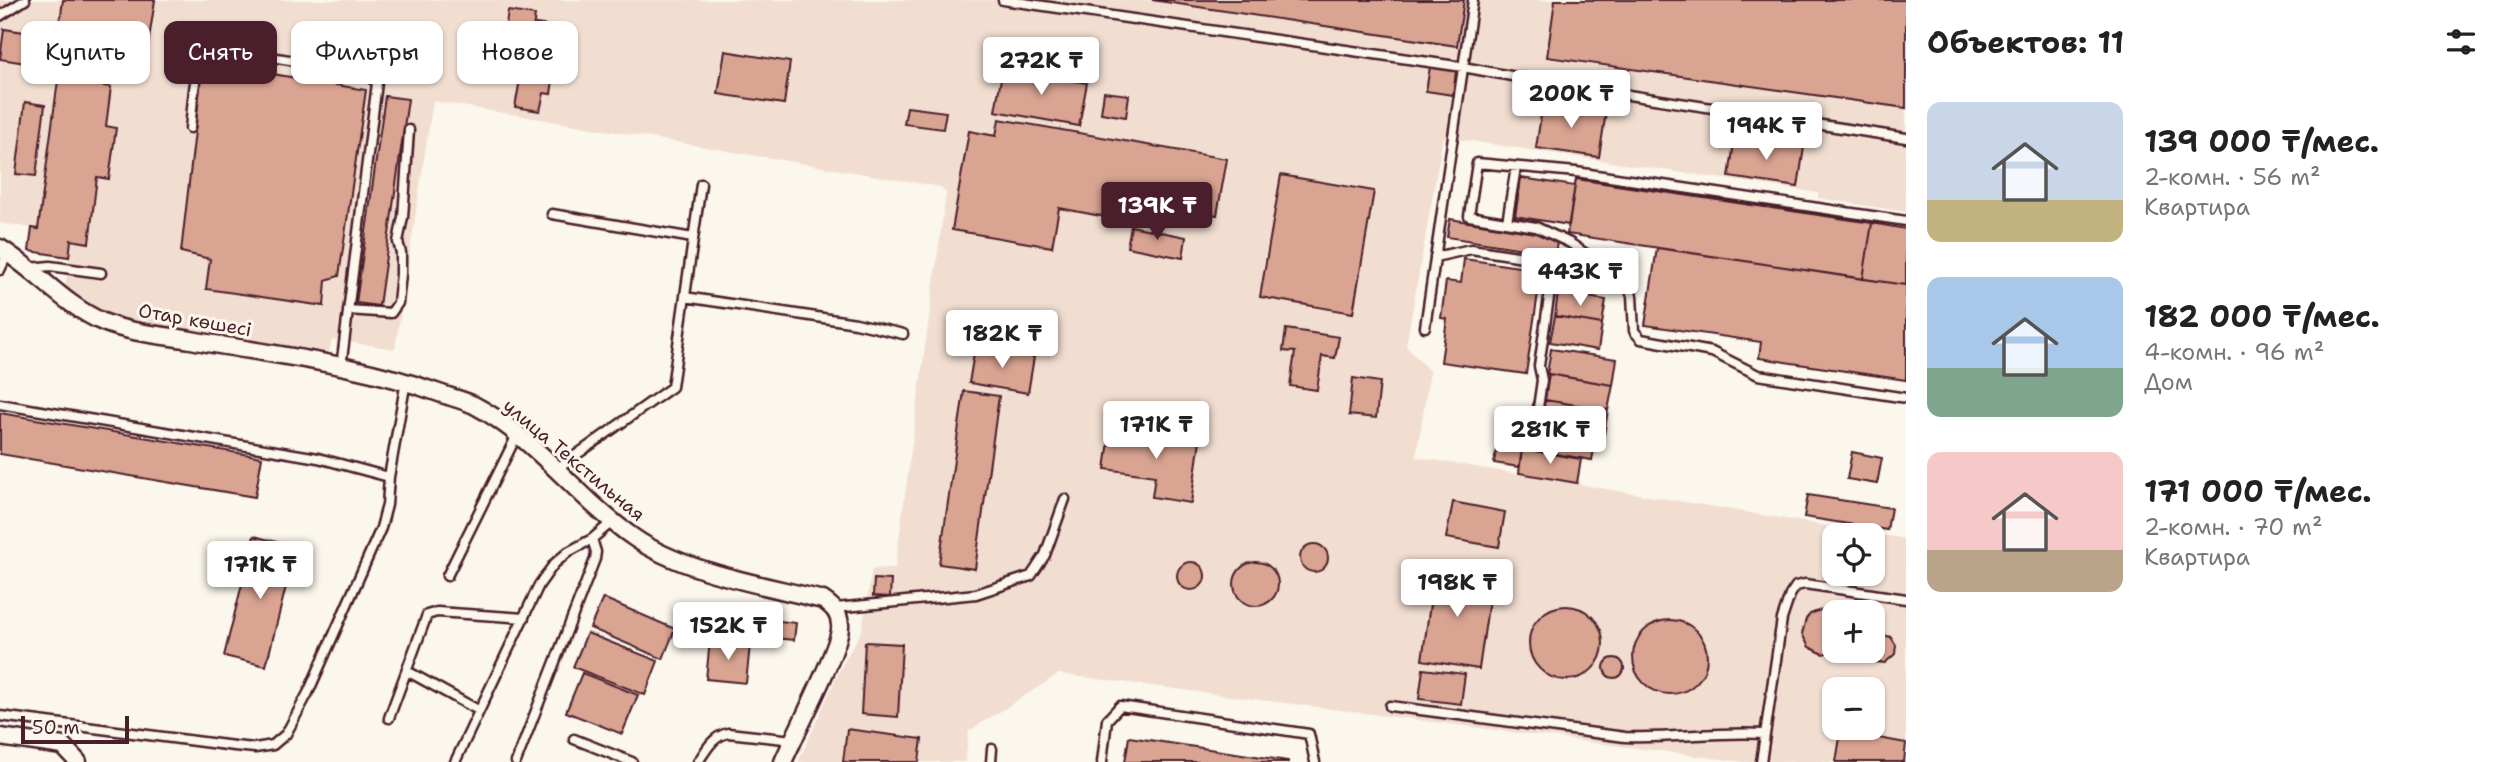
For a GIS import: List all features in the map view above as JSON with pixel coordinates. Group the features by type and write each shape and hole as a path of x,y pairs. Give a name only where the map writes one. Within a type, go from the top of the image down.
{"street":[{"name":"Отар көшесі","path":"4,251 30,268 83,313 121,328 406,380"},
{"name":"улица Текстильная","path":"406,380 474,405 517,435 612,522 635,539 688,563 823,600 836,608"},
{"path":"783,762 835,650 841,628 836,608"},
{"path":"0,737 63,746 78,762"}],"lane":[{"path":"0,16 25,0"},
{"path":"1003,0 1464,66 1538,81 1906,138"},
{"path":"1425,327 1474,0"},
{"path":"190,128 199,63 209,47 364,72 372,76 377,83 341,367"},
{"path":"348,310 391,313 398,303 401,253 398,242 403,217 409,130"},
{"path":"1906,221 1576,172 1477,163 1469,215 1536,227 1570,243 1627,282 1632,296 1633,331 1641,339 1712,352 1758,375 1906,398"},
{"path":"1507,222 1516,167"},
{"path":"555,470 671,387 701,184"},
{"path":"552,214 693,238"},
{"path":"1435,257 1471,249 1530,258 1547,269 1550,284 1539,366 1542,380 1533,443"},
{"path":"0,270 4,251"},
{"path":"30,268 50,266 101,273"},
{"path":"685,297 856,323 903,334"},
{"path":"0,716 234,746 254,748 273,745 286,734 295,718 381,528 406,380"},
{"path":"0,404 318,458 388,477"},
{"path":"447,576 517,435"},
{"path":"836,608 976,594 1031,576 1045,555 1065,499"},
{"path":"455,762 539,585 554,564 612,522"},
{"path":"516,762 595,559 592,539"},
{"path":"1761,762 1782,619 1790,595 1797,586 1805,584 1906,598"},
{"path":"389,718 427,615 437,612 524,618"},
{"path":"407,671 478,710"},
{"path":"1101,762 1107,720 1120,706 1309,734 1315,762"},
{"path":"1390,706 1625,737 1730,732 1765,734"},
{"path":"698,762 715,738 728,733 793,740"},
{"path":"574,739 632,762"},
{"path":"991,762 992,750"}],"shaded area":[{"path":"0,0 1906,0 1906,212 1818,198 1818,193 1443,137 1406,346 1430,372 1416,457 1822,525 1822,586 1885,586 1885,535 1906,539 1906,762 1744,762 1059,674 969,731 965,762 798,762 841,667 862,630 872,569 895,568 946,193 941,187 433,101 395,349 332,340 328,357 125,320 103,313 65,287 69,257 29,251 32,228 0,223"}],"building":[{"path":"63,0 155,0 150,33 150,21 60,21"},
{"path":"1152,0 1464,0 1457,46"},
{"path":"1555,0 1906,0 1906,108 1547,57"},
{"path":"508,11 535,15 534,21 507,21"},
{"path":"4,29 21,32 21,62 0,59"},
{"path":"725,51 790,62 784,104 718,94"},
{"path":"1430,67 1456,71 1453,95 1426,91"},
{"path":"1003,68 1087,83 1079,126 995,111"},
{"path":"277,75 291,77 291,84 331,84 366,90 339,276 326,280 324,306 206,289 210,259 181,252 200,84 277,84"},
{"path":"57,84 111,87 106,126 116,128 109,179 97,177 89,243 71,240 69,257 29,251 32,228 38,229"},
{"path":"519,84 552,84 551,94 544,93 540,111 515,107"},
{"path":"1104,92 1129,95 1126,117 1101,113"},
{"path":"385,96 408,99 379,306 356,303"},
{"path":"25,102 45,105 36,176 16,174"},
{"path":"1543,102 1606,112 1599,157 1536,148"},
{"path":"907,107 946,112 943,129 904,124"},
{"path":"999,119 1227,159 1217,215 1110,196 1106,217 1059,208 1052,247 952,230 969,131 996,136"},
{"path":"1735,136 1804,147 1798,187 1729,177"},
{"path":"1281,175 1374,191 1353,313 1260,297"},
{"path":"1521,178 1575,186 1569,225 1515,216"},
{"path":"1576,179 1872,223 1863,279 1567,234"},
{"path":"1450,219 1541,234 1557,242 1555,254 1447,237"},
{"path":"1872,223 1906,229 1906,285 1863,279"},
{"path":"1131,226 1186,237 1183,258 1127,247"},
{"path":"1657,248 1906,285 1906,380 1759,358 1761,342 1645,325"},
{"path":"1464,259 1533,269 1530,292 1538,293 1526,374 1441,362 1447,319 1441,318 1446,281 1461,283"},
{"path":"1558,292 1606,300 1602,324 1555,316"},
{"path":"1555,316 1602,324 1598,350 1550,342"},
{"path":"1286,329 1339,337 1335,358 1322,356 1317,390 1290,386 1295,352 1283,351"},
{"path":"975,347 1034,357 1028,393 969,383"},
{"path":"1551,349 1617,359 1613,385 1547,374"},
{"path":"1549,374 1613,385 1608,410 1545,400"},
{"path":"1353,378 1380,382 1376,418 1349,415"},
{"path":"964,391 999,396 975,569 939,564"},
{"path":"1545,400 1608,410 1604,435 1541,425"},
{"path":"1503,407 1529,411 1519,467 1494,463"},
{"path":"0,413 262,457 255,497 0,454"},
{"path":"1541,425 1597,434 1592,460 1537,451"},
{"path":"1111,427 1200,440 1191,503 1152,497 1155,476 1105,469"},
{"path":"1522,449 1581,459 1577,483 1519,473"},
{"path":"1852,452 1882,458 1877,484 1847,479"},
{"path":"1808,495 1891,508 1887,530 1885,523 1842,523 1804,517"},
{"path":"1453,502 1505,512 1499,547 1446,538"},
{"path":"254,536 296,547 266,666 224,656"},
{"path":"1314,544 1324,548 1328,558 1324,568 1314,572 1304,568 1300,558 1304,548"},
{"path":"1191,562 1201,566 1205,576 1201,586 1191,590 1181,586 1177,576 1181,566"},
{"path":"1256,562 1272,568 1278,584 1272,600 1256,606 1240,600 1234,584 1240,568"},
{"path":"1435,570 1492,579 1479,669 1422,660"},
{"path":"874,579 891,580 890,597 873,596"},
{"path":"603,598 675,629 663,659 590,628"},
{"path":"1566,606 1587,612 1597,622 1603,643 1597,664 1587,674 1566,680 1545,674 1535,664 1529,643 1535,622 1545,612"},
{"path":"1822,609 1822,654 1809,647 1802,634 1810,614"},
{"path":"713,616 748,621 746,634 711,630"},
{"path":"756,618 796,623 794,640 754,636"},
{"path":"1670,620 1691,626 1701,636 1707,657 1701,678 1691,688 1670,694 1649,688 1639,678 1633,657 1639,636 1649,626"},
{"path":"587,633 658,661 645,695 573,667"},
{"path":"1885,636 1891,637 1896,645 1895,654 1885,663"},
{"path":"710,640 750,645 746,683 706,679"},
{"path":"865,642 902,644 898,717 861,714"},
{"path":"1614,658 1621,661 1624,668 1621,675 1614,678 1607,675 1604,668 1607,661"},
{"path":"1423,669 1465,674 1461,704 1419,699"},
{"path":"582,673 638,695 622,734 566,712"},
{"path":"847,729 922,739 919,762 843,762"},
{"path":"1129,737 1288,761 1288,762 1125,762"},
{"path":"1885,739 1906,743 1904,762 1836,762 1840,740"}]}
